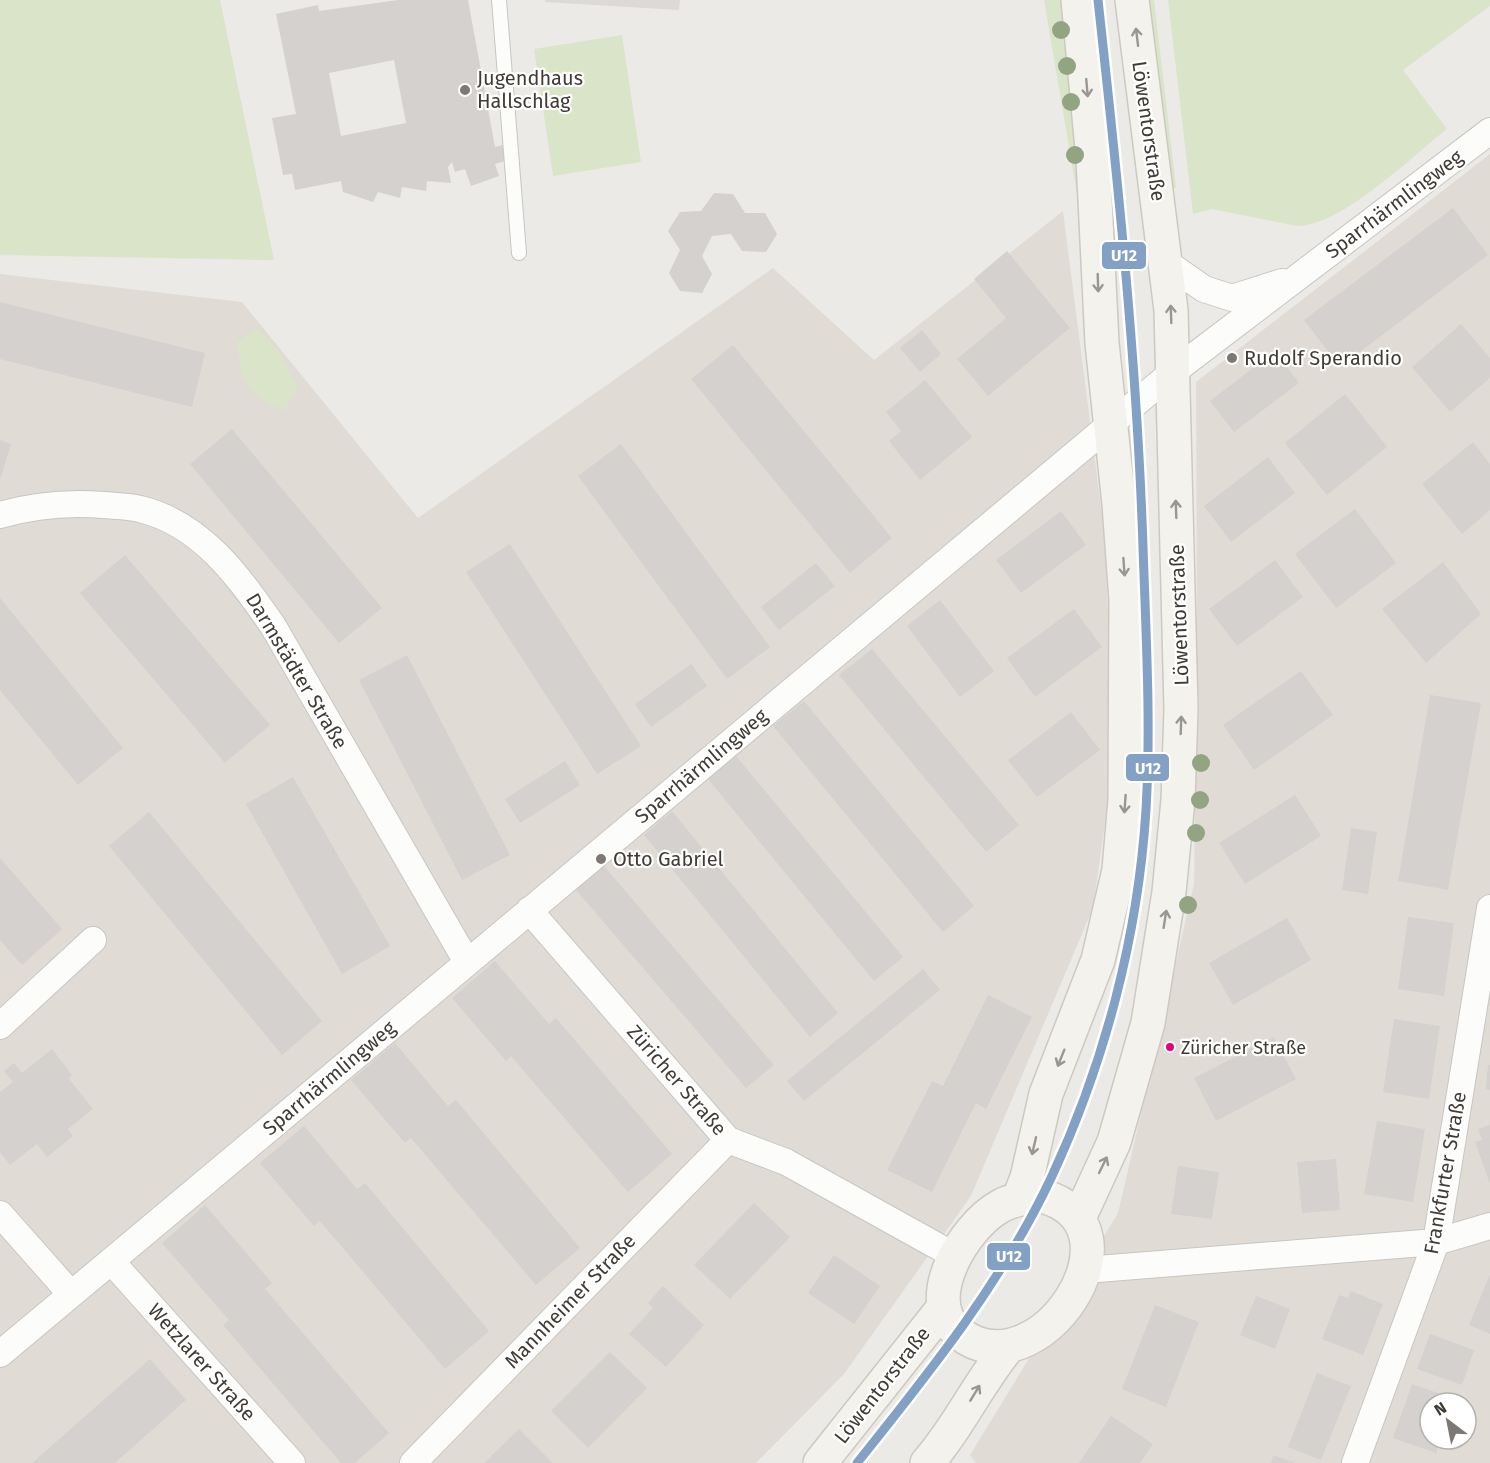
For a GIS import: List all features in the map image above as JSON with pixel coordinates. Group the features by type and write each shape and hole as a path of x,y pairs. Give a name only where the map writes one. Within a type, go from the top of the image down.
{"main road":[{"path":"1019,1198 1027,1178 1047,1094 1098,960 1119,870 1126,789 1126,600 1102,343 1093,159 1078,0"},
{"name":"Löwentorstraße","path":"1079,1218 1114,1142 1132,1088 1148,1023 1169,892 1178,800 1181,709 1173,372 1167,263 1132,0"},
{"name":"Löwentorstraße","path":"1042,1196 1060,1201 1079,1218 1088,1246 1085,1270 1078,1289 1052,1323 1031,1337 1008,1346 990,1348 973,1343 948,1321 944,1307 947,1274 955,1256 976,1226 998,1208 1019,1198 1042,1196"},
{"name":"Löwentorstraße","path":"820,1463 944,1307"},
{"name":"Löwentorstraße","path":"927,1463 945,1442 985,1376 1008,1346"}],"street":[{"name":"Sparrhärmlingweg","path":"0,1354 1173,372 1490,131"},
{"name":"Sparrhärmlingweg","path":"1167,263 1204,289 1232,298 1297,278"},
{"name":"Darmstädter Straße","path":"0,515 70,502 139,508 172,519 207,544 241,580 273,626 467,962"},
{"name":"Frankfurter Straße","path":"1355,1463 1436,1242 1490,908"},
{"name":"Züricher Straße","path":"529,910 728,1140 786,1162 955,1256"},
{"path":"0,1026 93,940"},
{"name":"Mannheimer Straße","path":"413,1463 728,1140"},
{"path":"0,1214 71,1294"},
{"path":"1085,1270 1436,1242 1490,1226"},
{"name":"Wetzlarer Straße","path":"111,1261 292,1463"}],"lane":[{"path":"499,0 519,253"}],"shaded area":[{"path":"545,0 680,0 679,10 545,2"},
{"path":"1490,154 1490,1463 976,1463 970,1455 1118,1213 1194,884 1197,630 1196,382"},
{"path":"1063,211 1105,538 1114,759 1093,908 971,1196 844,1374 756,1463 0,1463 0,274 242,302 418,518 773,268 874,360"}],"green space":[{"path":"0,0 220,0 274,260 0,255"},
{"path":"1044,0 1066,0 1081,195 1077,194"},
{"path":"1147,0 1154,0 1176,187 1171,190"},
{"path":"1168,0 1490,0 1490,6 1403,70 1447,129 1355,203 1315,223 1297,226 1212,209 1193,214"},
{"path":"622,35 641,162 553,176 534,49"},
{"path":"258,329 278,351 298,388 283,411 260,398 242,379 237,342"}],"building":[{"path":"398,0 468,0 495,147 503,145 508,160 495,164 499,176 471,186 465,169 455,172 452,162 448,167 451,183 427,181 426,191 402,187 400,198 378,192 373,202 343,192 341,181 295,190 292,174 283,175 272,118 296,114 276,14 318,5 319,11","holes":["394,60 406,123 341,136 329,73"]},
{"path":"714,193 733,194 745,213 765,213 777,234 766,252 742,251 731,234 712,236 702,256 712,274 702,293 680,291 669,273 680,250 668,231 680,212 701,211"},
{"path":"1453,208 1488,255 1340,367 1304,320"},
{"path":"1007,251 1070,328 988,396 957,359 1006,318 974,279"},
{"path":"0,302 205,353 192,407 0,359"},
{"path":"1461,324 1490,358 1490,378 1450,412 1412,367"},
{"path":"922,330 941,354 920,372 900,348"},
{"path":"733,345 892,538 850,573 691,379"},
{"path":"1275,351 1299,383 1234,432 1210,401"},
{"path":"925,380 972,437 920,480 889,441 901,431 886,412"},
{"path":"1345,394 1387,447 1327,495 1285,443"},
{"path":"232,429 382,608 339,643 190,464"},
{"path":"0,440 11,444 1,477 0,477"},
{"path":"1473,442 1490,464 1490,510 1462,534 1422,484"},
{"path":"621,444 770,647 727,679 578,476"},
{"path":"1268,457 1295,493 1231,542 1204,506"},
{"path":"1355,509 1396,563 1336,608 1295,554"},
{"path":"1061,511 1086,545 1021,593 996,560"},
{"path":"510,544 641,746 597,774 466,572"},
{"path":"125,555 270,725 225,763 80,593"},
{"path":"1275,560 1303,597 1237,646 1209,609"},
{"path":"1443,562 1481,614 1426,663 1382,609"},
{"path":"816,563 835,586 779,630 761,607"},
{"path":"0,598 123,748 78,785 0,690"},
{"path":"940,600 994,671 960,697 907,626"},
{"path":"1074,609 1102,647 1035,697 1007,658"},
{"path":"872,649 1019,825 986,852 839,675"},
{"path":"407,655 510,855 462,880 359,680"},
{"path":"691,664 707,686 651,727 635,704"},
{"path":"1301,671 1333,715 1254,770 1223,725"},
{"path":"1430,695 1481,703 1448,890 1398,881"},
{"path":"804,701 974,906 943,932 773,726"},
{"path":"1071,712 1100,750 1037,797 1008,760"},
{"path":"736,756 903,957 874,981 708,779"},
{"path":"565,761 580,785 520,823 505,799"},
{"path":"293,777 390,946 342,974 246,804"},
{"path":"1295,795 1321,836 1245,884 1219,843"},
{"path":"672,811 838,1013 810,1037 644,835"},
{"path":"149,812 322,1021 282,1055 109,846"},
{"path":"1351,828 1377,832 1368,894 1342,890"},
{"path":"0,858 62,929 22,965 0,940"},
{"path":"604,866 774,1065 746,1088 576,890"},
{"path":"1408,917 1454,923 1444,996 1398,989"},
{"path":"1287,918 1311,960 1233,1005 1209,963"},
{"path":"495,961 549,1024 556,1018 672,1154 628,1192 511,1056 506,1061 452,998"},
{"path":"923,969 940,990 804,1101 787,1081"},
{"path":"988,995 1032,1017 986,1109 976,1103 932,1192 887,1170 932,1081 943,1086"},
{"path":"1394,1019 1440,1026 1429,1099 1383,1092"},
{"path":"1274,1037 1296,1079 1216,1121 1194,1078"},
{"path":"395,1043 448,1106 456,1100 580,1248 536,1285 411,1138 405,1143 351,1080"},
{"path":"52,1049 72,1075 69,1079 93,1109 68,1129 73,1136 47,1157 37,1144 10,1165 0,1152 0,1092 13,1082 4,1071 14,1063 22,1073"},
{"path":"1488,1065 1490,1065 1490,1090 1486,1089"},
{"path":"1377,1121 1425,1129 1413,1202 1364,1194"},
{"path":"1490,1125 1490,1184 1475,1142 1482,1140 1478,1129"},
{"path":"304,1126 357,1189 365,1183 489,1331 445,1369 320,1221 314,1226 260,1163"},
{"path":"1336,1159 1340,1210 1302,1213 1297,1162"},
{"path":"1178,1166 1219,1172 1212,1219 1171,1214"},
{"path":"754,1203 790,1237 730,1299 694,1265"},
{"path":"205,1205 272,1283 265,1289 389,1433 355,1463 341,1463 223,1325 229,1320 162,1243"},
{"path":"834,1255 880,1286 854,1324 808,1293"},
{"path":"1490,1274 1490,1334 1469,1325"},
{"path":"663,1286 704,1325 666,1367 629,1334 653,1308 648,1303"},
{"path":"1351,1291 1383,1304 1363,1355 1322,1339 1339,1295 1348,1298"},
{"path":"1256,1296 1290,1309 1275,1349 1240,1335"},
{"path":"1155,1305 1199,1322 1166,1407 1122,1389"},
{"path":"1430,1334 1474,1350 1462,1385 1417,1369"},
{"path":"610,1352 647,1388 588,1448 551,1411"},
{"path":"150,1359 186,1400 115,1463 32,1463"},
{"path":"1317,1373 1351,1386 1321,1460 1288,1447"},
{"path":"1412,1384 1432,1391 1418,1391 1418,1447 1393,1438"},
{"path":"1111,1416 1153,1444 1140,1463 1079,1463"},
{"path":"519,1429 553,1463 484,1463"},
{"path":"1274,1455 1295,1463 1271,1463"}],"transit line":[{"name":"U12","path":"857,1463 963,1325 1033,1215 1071,1133 1103,1043 1127,951 1135,904 1146,810 1148,745 1143,547 1131,341 1098,0"}],"place":[{"name":"Jugendhaus Hallschlag","path":"465,90"},
{"name":"Rudolf Sperandio","path":"1232,358"},
{"name":"Otto Gabriel","path":"601,859"},
{"name":"Züricher Straße","path":"1170,1047"}]}
